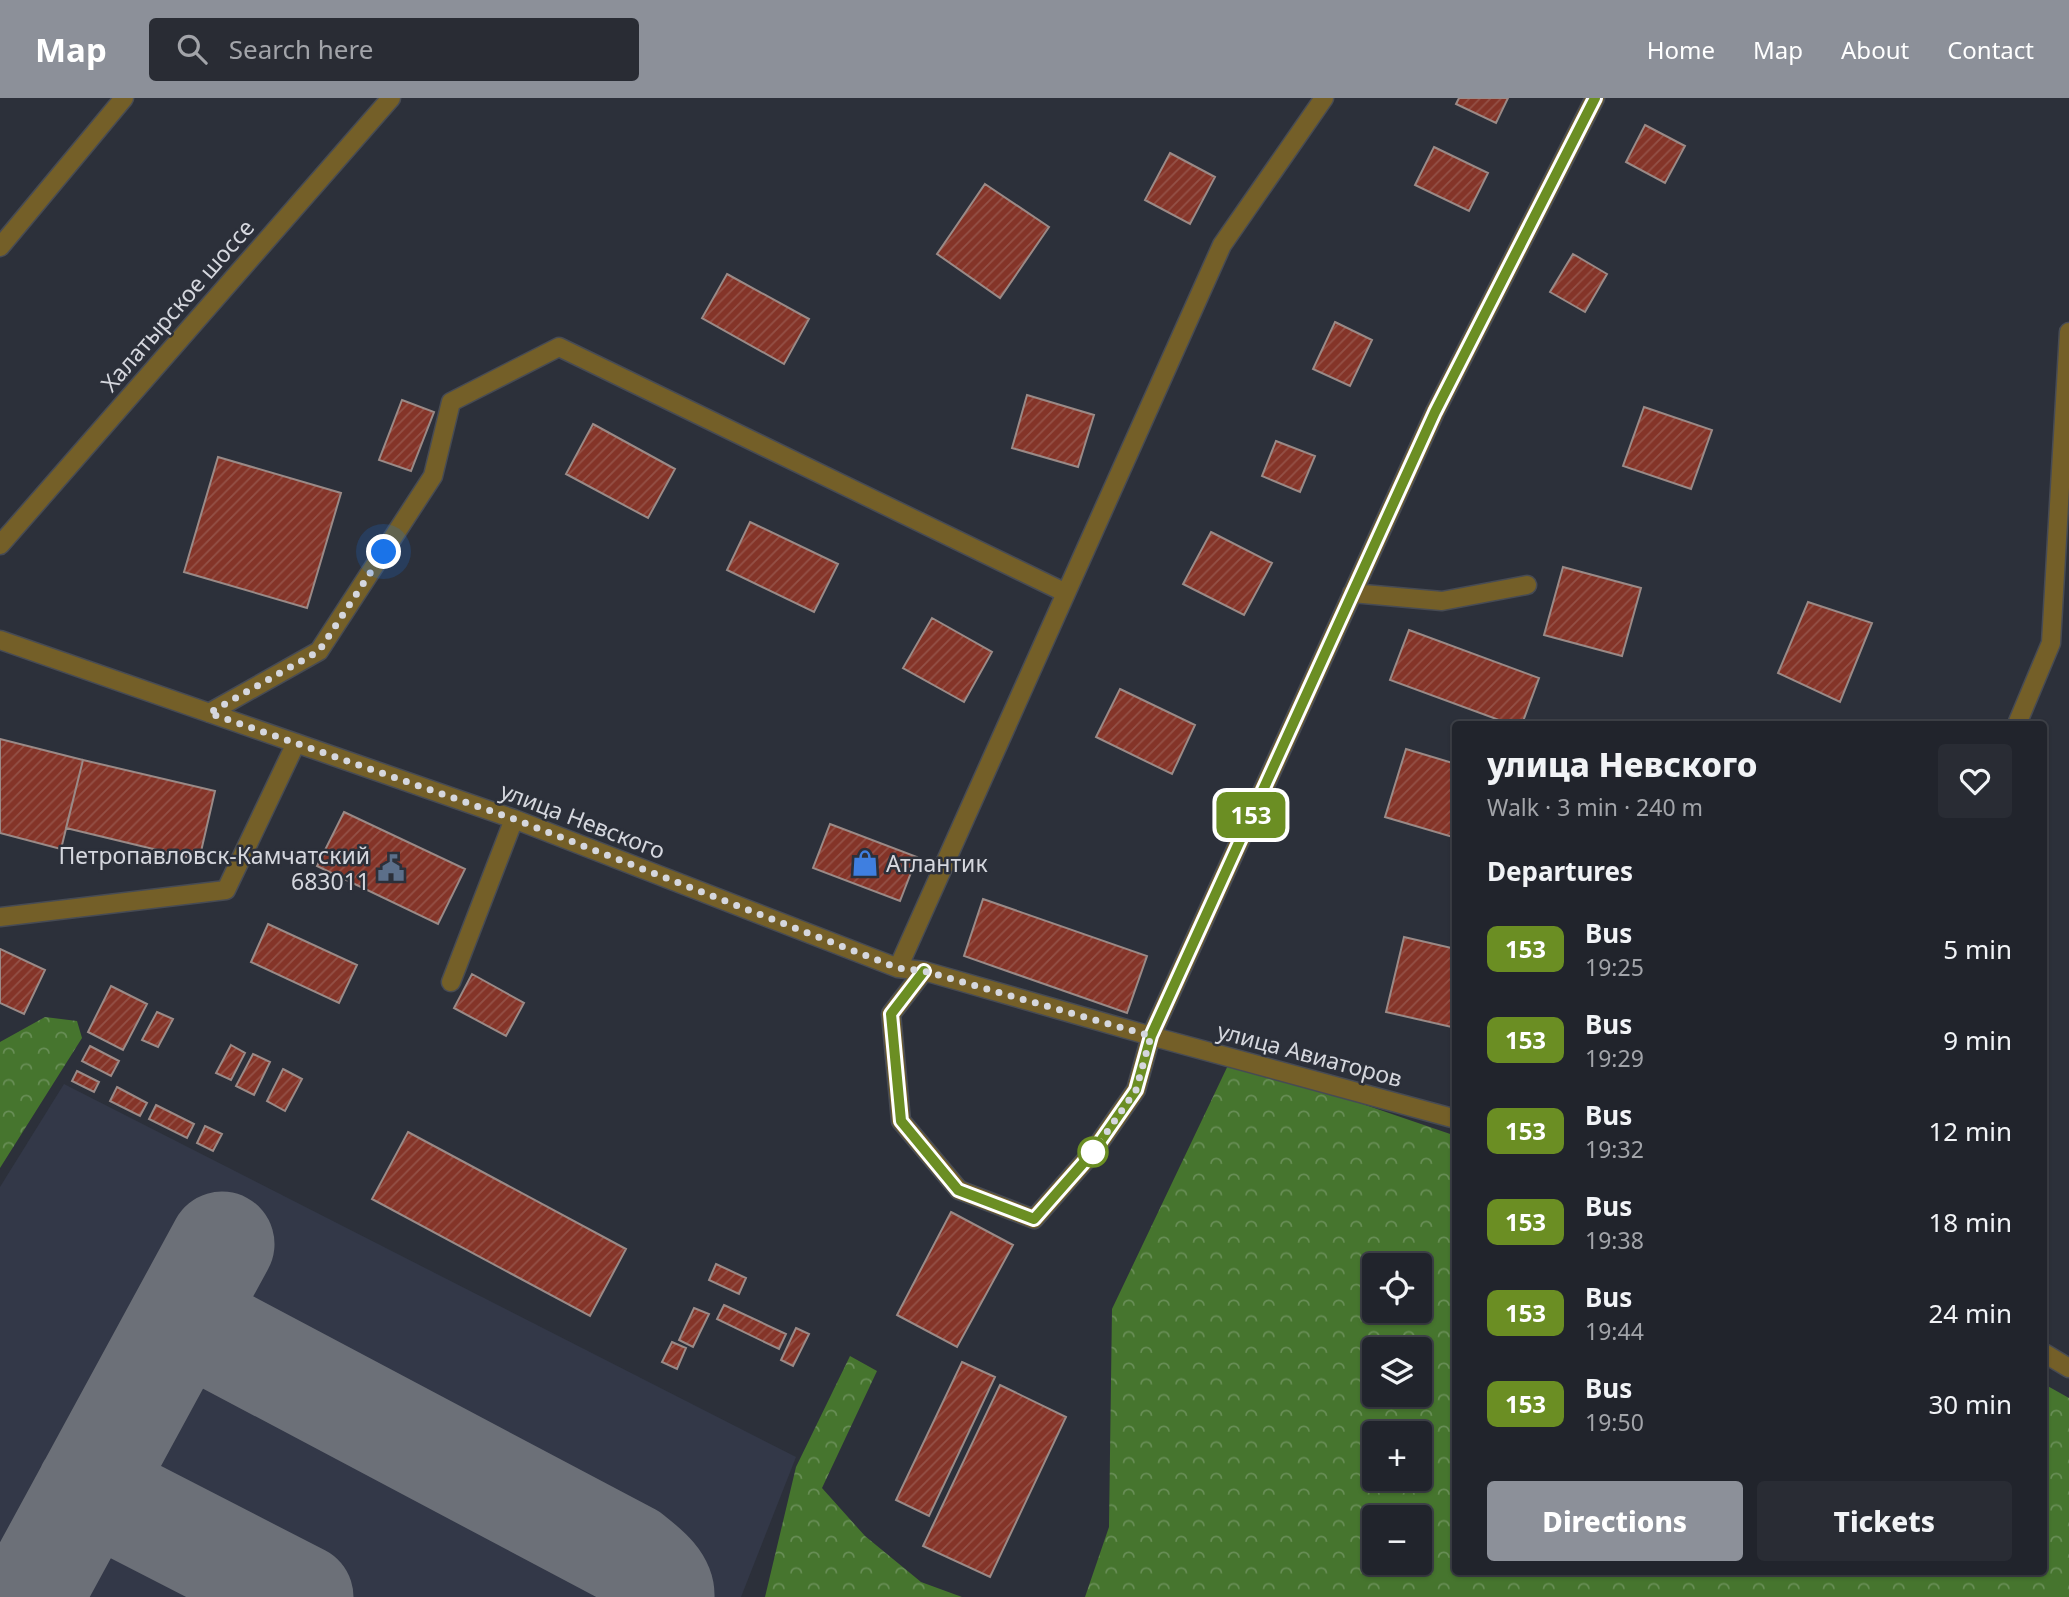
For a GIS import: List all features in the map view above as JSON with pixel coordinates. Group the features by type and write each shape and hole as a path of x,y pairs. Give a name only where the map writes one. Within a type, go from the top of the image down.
{"street":[{"path":"0,247 124,98"},
{"name":"Халатырское шоссе","path":"0,545 391,98"},
{"path":"898,968 1222,244 1325,98"},
{"path":"924,971 891,1014 901,1121 958,1190 1034,1219 1093,1152 1136,1090 1151,1036 1435,412 1595,98"},
{"path":"2018,721 2051,643 2069,332"},
{"path":"209,713 319,651 433,477 451,402 559,346 1066,593"},
{"path":"1352,593 1442,600 1527,585"},
{"name":"улица Невского","path":"0,640 514,819 898,968 924,971 1151,1036"},
{"path":"0,916 226,890 296,743"},
{"path":"451,982 514,819"},
{"name":"улица Авиаторов","path":"1151,1036 1452,1118"},
{"path":"2047,1355 2069,1368"}],"shaded area":[{"path":"64,1084 796,1457 741,1597 0,1597 0,1187"}],"green space":[{"path":"45,1017 77,1021 82,1038 0,1168 0,1042"},
{"path":"1231,1059 1452,1135 1452,1575 2047,1575 2047,1386 2069,1398 2069,1597 1085,1597 1109,1527 1112,1309"},
{"path":"850,1356 877,1371 822,1488 865,1536 921,1582 962,1597 765,1597 796,1467"}],"building":[{"path":"1459,98 1508,98 1496,123 1456,104"},
{"path":"1645,125 1685,146 1665,183 1626,162"},
{"path":"1434,147 1488,173 1469,211 1415,185"},
{"path":"1170,153 1215,177 1190,224 1145,200"},
{"path":"985,184 1049,227 1000,298 937,254"},
{"path":"1573,254 1607,274 1585,312 1550,292"},
{"path":"727,274 809,319 784,364 702,318"},
{"path":"1335,322 1372,340 1350,386 1313,369"},
{"path":"1027,395 1094,415 1078,467 1012,448"},
{"path":"402,400 434,412 411,471 379,460"},
{"path":"1644,407 1712,430 1691,489 1623,466"},
{"path":"593,424 675,469 648,518 566,474"},
{"path":"1276,441 1315,456 1300,492 1262,476"},
{"path":"218,457 341,493 307,608 184,572"},
{"path":"750,522 838,564 814,612 727,570"},
{"path":"1211,532 1272,563 1244,615 1183,584"},
{"path":"1563,567 1641,588 1622,656 1544,635"},
{"path":"1808,602 1872,623 1840,702 1778,673"},
{"path":"932,618 992,652 964,702 903,668"},
{"path":"1409,630 1539,678 1523,721 1502,721 1390,680"},
{"path":"1120,689 1195,725 1172,774 1096,737"},
{"path":"0,739 83,760 61,849 0,833"},
{"path":"1406,749 1452,763 1452,837 1385,817"},
{"path":"83,760 215,791 199,860 66,828"},
{"name":"Петропавловск-Камчатский 683011","path":"344,812 465,869 438,924 317,866"},
{"name":"Атлантик","path":"830,824 917,857 900,901 813,868"},
{"path":"983,899 1147,956 1127,1013 964,956"},
{"path":"268,924 357,965 339,1003 251,962"},
{"path":"1404,937 1452,948 1452,1027 1386,1012"},
{"path":"0,949 45,970 24,1014 0,1003"},
{"path":"472,974 524,1003 506,1036 454,1008"},
{"path":"111,986 147,1004 123,1050 88,1032"},
{"path":"157,1012 173,1019 158,1047 142,1040"},
{"path":"231,1045 245,1053 231,1080 216,1073"},
{"path":"90,1046 119,1061 111,1076 82,1061"},
{"path":"253,1054 270,1062 254,1095 236,1086"},
{"path":"283,1069 302,1079 285,1111 267,1101"},
{"path":"77,1071 99,1082 94,1092 72,1081"},
{"path":"117,1087 147,1103 140,1116 110,1101"},
{"path":"156,1105 194,1124 187,1138 149,1119"},
{"path":"205,1126 222,1134 213,1151 197,1143"},
{"path":"408,1132 626,1249 590,1316 372,1199"},
{"path":"951,1212 1013,1245 957,1347 897,1315"},
{"path":"716,1264 746,1278 739,1294 709,1280"},
{"path":"724,1305 786,1334 779,1349 717,1319"},
{"path":"694,1308 709,1314 693,1347 679,1340"},
{"path":"796,1328 809,1334 793,1366 781,1360"},
{"path":"672,1342 686,1348 677,1369 662,1362"},
{"path":"962,1362 995,1377 929,1516 896,1500"},
{"path":"1000,1385 1066,1417 990,1577 923,1546"}],"taxiway":[{"path":"30,1597 222,1244"},
{"path":"182,1318 631,1556 656,1579 662,1597"},
{"path":"89,1488 301,1597"}],"bus line":[{"name":"153","path":"924,971 891,1014 901,1121 958,1190 1034,1219 1093,1152 1136,1090 1151,1036 1435,412 1595,98"}],"place":[{"name":"Атлантик","path":"865,863"},
{"name":"Петропавловск-Камчатский 683011","path":"391,868"}],"route":[{"path":"384,552 319,651 209,713 514,819 898,968 924,971 1151,1036 1136,1090 1093,1152"}]}
